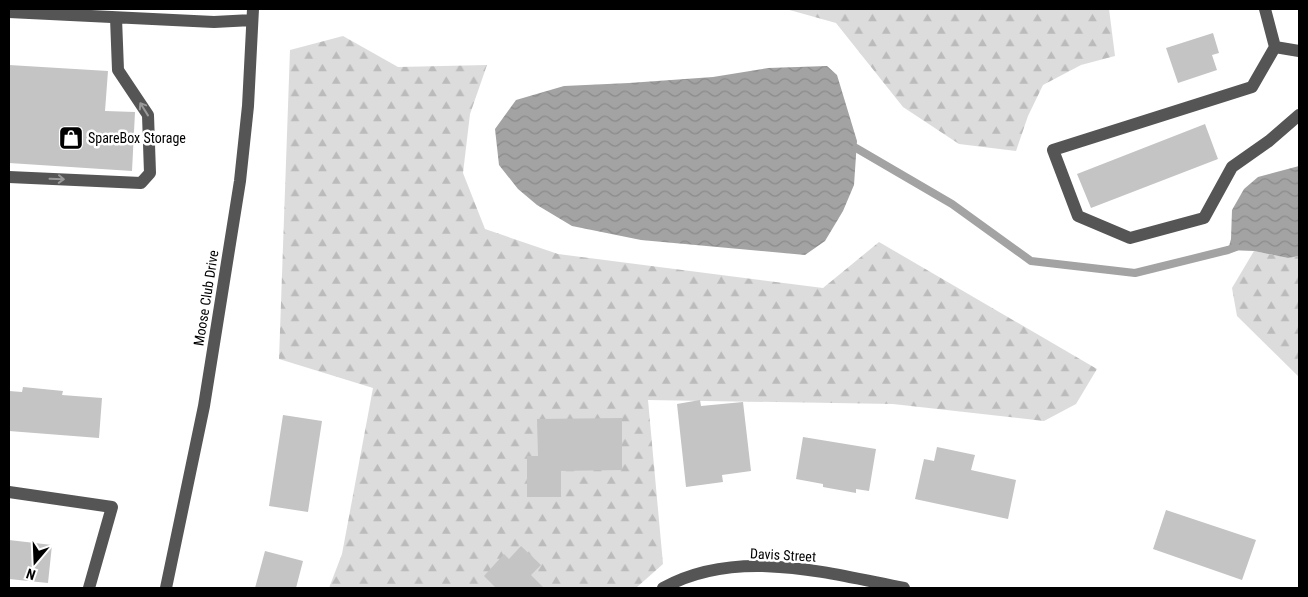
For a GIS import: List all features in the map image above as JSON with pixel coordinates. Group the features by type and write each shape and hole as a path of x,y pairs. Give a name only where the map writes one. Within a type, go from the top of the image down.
{"street":[{"path":"1265,9 1275,47 1252,87 1052,150 1078,216 1130,238 1204,218 1232,167 1269,141 1299,115"},
{"path":"9,12 214,22 253,15"},
{"name":"Moose Club Drive","path":"166,588 204,406 240,181 248,106 253,15"},
{"path":"9,177 141,182 150,173 148,115 118,70 116,18"},
{"path":"1275,47 1299,51"},
{"path":"9,492 112,507 89,588"},
{"name":"Davis Street","path":"663,588 694,574 718,568 775,566 806,569 904,588"}],"green space":[{"path":"786,9 1109,9 1115,56 1081,65 1043,85 1028,116 1016,151 959,144 903,107 836,23"},
{"path":"343,36 398,67 487,65 470,114 463,173 485,229 558,254 823,288 879,242 1097,369 1076,404 1044,421 893,404 648,400 663,564 636,588 329,588 342,554 373,388 279,359 290,50"},
{"path":"1254,251 1288,258 1299,256 1299,377 1237,316 1232,288"}],"water":[{"path":"827,66 837,75 857,141 854,185 843,211 825,241 805,255 641,240 572,226 537,205 518,189 499,165 495,129 516,100 564,86 713,77 768,68"},
{"path":"1299,166 1299,256 1288,258 1254,251 1228,250 1231,239 1232,210 1244,189 1258,177"}],"building":[{"path":"1213,33 1219,53 1212,55 1217,70 1178,83 1166,48"},
{"name":"SpareBox Storage","path":"9,65 108,71 105,111 135,112 132,171 9,163"},
{"path":"1205,124 1218,159 1091,208 1077,174"},
{"path":"23,387 63,391 62,395 102,398 99,438 9,431 9,391 22,392"},
{"path":"700,400 701,406 743,402 751,471 722,475 723,482 686,487 677,404"},
{"path":"283,415 322,421 308,512 269,506"},
{"path":"622,418 622,470 561,471 561,497 527,497 527,456 538,456 537,419"},
{"path":"803,437 876,449 869,491 856,489 856,493 823,487 823,484 796,479"},
{"path":"937,447 975,455 971,470 1016,480 1008,519 915,499 924,459 934,461"},
{"path":"1166,510 1256,540 1242,580 1153,549"},
{"path":"9,540 52,545 48,583 9,579"},
{"path":"521,546 541,565 531,575 544,588 496,588 484,576 504,554 509,559"},
{"path":"265,551 303,561 296,588 255,588"}],"waterway":[{"path":"856,148 952,204 1031,261 1135,273 1236,247"}],"place":[{"name":"SpareBox Storage","path":"71,138"}]}
